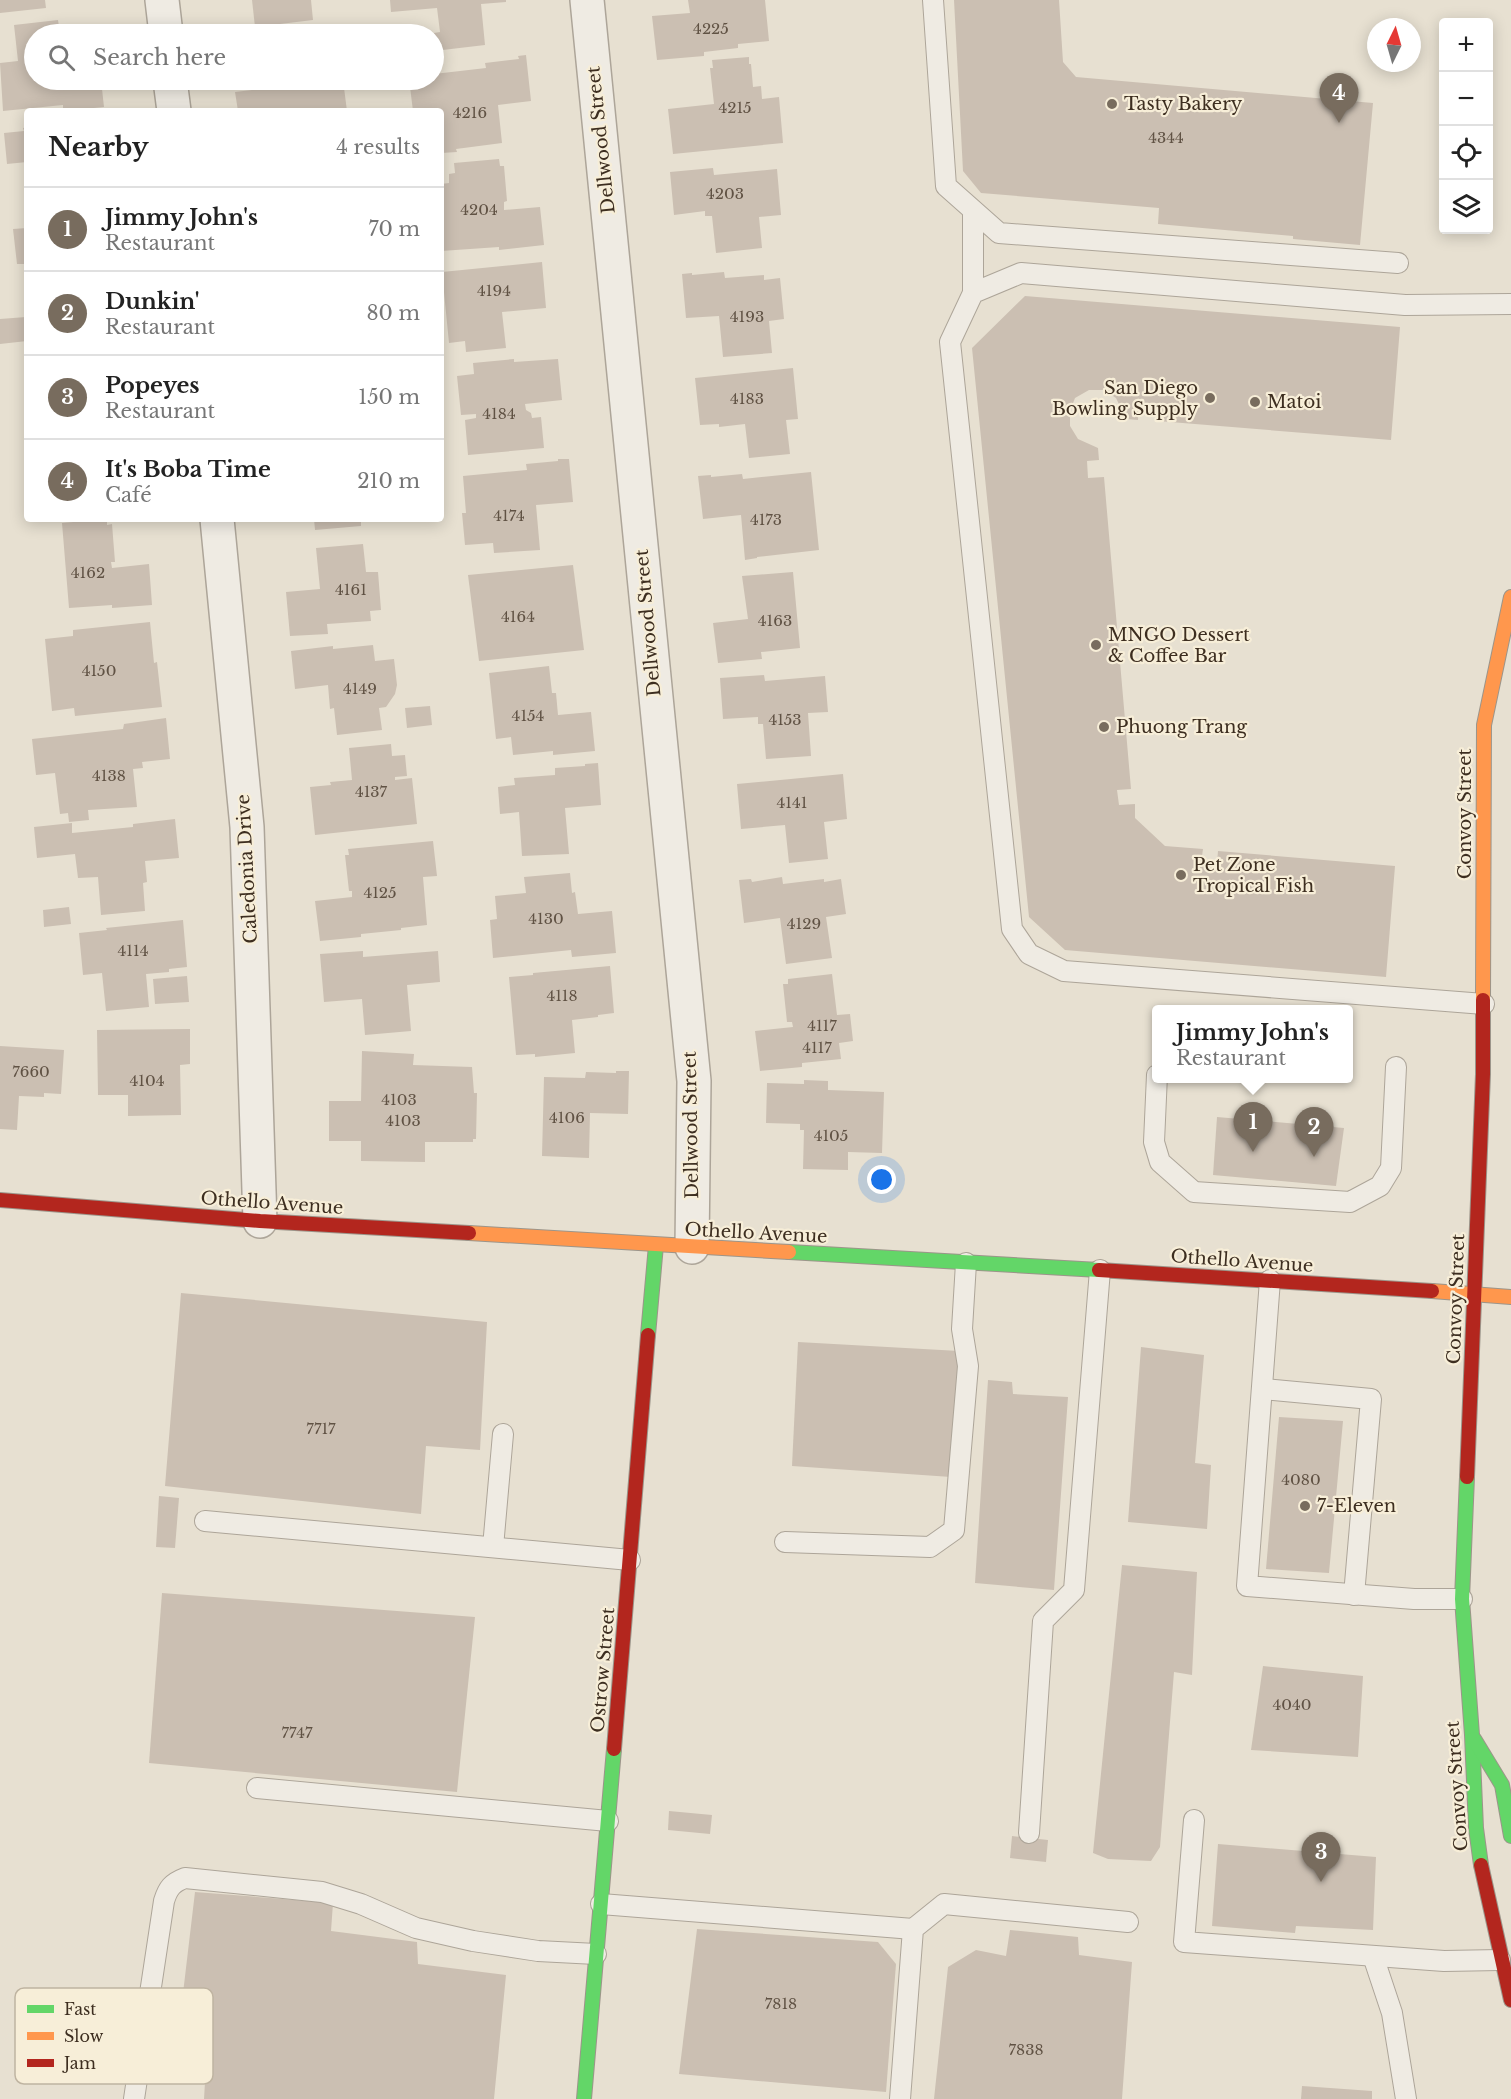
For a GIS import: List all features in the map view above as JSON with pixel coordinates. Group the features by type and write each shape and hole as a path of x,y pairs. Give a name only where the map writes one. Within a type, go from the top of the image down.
{"street":[{"path":"162,0 165,24"},
{"name":"Dellwood Street","path":"587,0 693,1081 692,1247"},
{"path":"171,90 174,108"},
{"name":"Caledonia Drive","path":"217,522 247,827 260,1221"},
{"name":"Convoy Street","path":"1511,597 1484,725 1483,1074 1462,1599 1476,1828 1482,1876 1511,2000"},
{"name":"Othello Avenue","path":"0,1200 260,1221 1270,1280 1511,1297"},
{"name":"Ostrow Street","path":"584,2099 656,1245"},
{"path":"1472,1735 1502,1785 1511,1836"}],"lane":[{"path":"933,0 946,186 999,233 1398,263"},
{"path":"973,211 973,294 950,342 1012,929 1029,954 1064,971 1484,1004"},
{"path":"973,294 1021,273 1405,305 1511,304"},
{"path":"1157,1083 1154,1142 1160,1162 1194,1192 1350,1202 1380,1186 1391,1168 1396,1066"},
{"path":"785,1542 930,1546 954,1530 968,1366 962,1329 966,1263"},
{"path":"1029,1833 1043,1621 1074,1590 1100,1270"},
{"path":"1270,1280 1247,1586 1414,1599 1462,1599"},
{"path":"1263,1389 1371,1399 1354,1595"},
{"path":"494,1547 503,1434"},
{"path":"205,1521 630,1560"},
{"path":"257,1788 608,1821"},
{"path":"1194,1820 1184,1942 1444,1961 1500,1960"},
{"path":"151,1988 168,1888 175,1881 185,1878 322,1892 362,1904 416,1928 473,1941 537,1951 596,1954"},
{"path":"601,1904 913,1929 944,1904 1128,1922"},
{"path":"900,2099 913,1929"},
{"path":"1373,1956 1392,2013 1406,2099"},
{"path":"134,2099 136,2084"}],"building":[{"path":"0,0 45,0 46,8 0,13"},
{"path":"252,0 311,0 313,20 255,24"},
{"path":"390,0 506,0 506,2 481,4 485,45 444,50 444,24 439,24 437,8 391,12"},
{"path":"688,0 765,0 769,41 738,44 738,48 704,52 704,56 657,60 652,16 690,13"},
{"path":"954,0 1059,0 1063,62 1076,77 1373,103 1360,245 1293,239 1293,236 1158,224 1159,208 981,193 963,171"},
{"path":"58,20 59,24 24,24 24,90 102,90 104,107 63,108 63,105 3,111 0,63 18,61 14,25"},
{"path":"526,55 531,101 498,105 502,143 444,153 444,108 413,108 410,90 444,90 444,73 486,68 485,63 519,59 518,56"},
{"path":"749,57 753,87 761,86 762,99 779,97 783,143 673,154 668,109 714,104 710,68 713,68 712,60"},
{"path":"344,90 347,108 238,108 235,92"},
{"path":"24,131 24,162 7,164 4,133"},
{"path":"499,159 500,166 504,166 507,201 504,202 504,210 540,207 544,245 499,250 499,247 444,251 444,184 449,183 449,174 455,173 454,163"},
{"path":"713,168 714,175 777,169 781,215 759,217 762,248 716,253 712,216 705,216 705,211 674,215 670,172"},
{"path":"24,228 24,264 17,264 13,229"},
{"path":"542,262 546,308 502,312 506,348 466,352 465,341 449,343 444,272"},
{"path":"724,272 725,278 764,275 764,280 780,278 784,319 769,321 772,353 723,357 719,316 686,318 682,274"},
{"path":"1025,296 1400,327 1391,440 1158,421 1159,407 1139,405 1138,420 1126,419 1116,398 1104,390 1089,390 1075,398 1070,411 1070,426 1078,439 1098,448 1099,460 1087,461 1088,478 1104,477 1131,789 1117,790 1119,805 1135,804 1135,818 1165,846 1203,849 1201,863 1217,864 1218,851 1395,866 1386,977 1065,950 1029,917 972,348"},
{"path":"24,317 24,341 0,344 0,319"},
{"path":"514,359 514,362 558,359 562,400 525,404 532,418 541,417 544,448 468,455 465,420 476,418 476,414 461,415 457,376 474,374 473,363"},
{"path":"793,368 798,419 786,420 790,454 749,458 745,424 719,427 719,424 700,425 695,378"},
{"path":"558,459 569,459 573,502 536,505 540,550 494,553 493,543 465,545 462,513 466,513 463,476 527,470 526,464 558,461"},
{"path":"811,472 819,550 745,560 741,515 703,519 698,476 742,474 743,479"},
{"path":"107,522 107,525 112,524 115,562 111,562 112,568 149,564 152,605 69,608 62,523"},
{"path":"314,522 361,522 361,526 315,530"},
{"path":"363,544 366,572 378,572 381,610 370,611 371,621 327,624 328,634 290,636 286,592 320,589 316,548"},
{"path":"573,565 584,650 479,661 468,575"},
{"path":"793,572 800,648 761,652 762,659 718,663 713,623 748,619 742,576"},
{"path":"150,622 162,707 75,716 74,708 52,711 45,639 73,636 73,630"},
{"path":"373,645 375,661 394,659 397,685 395,694 386,707 379,708 382,730 337,735 334,708 330,709 328,685 295,689 291,651 333,646 333,649"},
{"path":"549,666 552,693 556,693 558,715 591,712 595,751 553,755 553,751 513,755 511,737 496,739 489,673"},
{"path":"764,675 765,681 825,676 828,712 808,713 811,756 766,759 763,724 758,724 758,717 723,719 720,678"},
{"path":"430,706 432,725 407,728 405,708"},
{"path":"166,718 170,759 142,762 143,768 133,769 137,807 88,810 89,820 69,822 68,813 60,814 55,773 36,775 32,739 123,729 124,724"},
{"path":"391,744 392,756 405,755 407,776 395,777 395,780 412,778 417,824 315,835 310,787 352,780 349,748"},
{"path":"598,763 601,805 565,808 569,854 522,856 519,812 500,814 498,787 515,785 514,778 555,775 555,768"},
{"path":"843,774 847,819 824,822 828,859 789,863 785,825 741,829 737,784"},
{"path":"175,819 179,858 145,861 147,882 143,883 145,911 101,915 98,877 78,878 75,854 37,858 34,827 72,823 72,833 133,827 133,824"},
{"path":"433,841 437,876 423,877 427,925 361,934 361,937 320,941 315,901 352,897 352,891 349,891 345,855 349,855 348,849"},
{"path":"570,873 572,893 575,892 578,914 612,911 616,953 572,957 571,950 493,958 490,920 497,919 495,896 526,893 524,877"},
{"path":"782,877 783,884 841,879 846,914 826,917 832,958 786,964 780,918 744,923 739,880 751,879 752,882"},
{"path":"69,907 71,924 44,927 43,910"},
{"path":"183,920 187,967 169,969 169,972 146,974 149,1007 106,1011 102,973 83,975 79,933"},
{"path":"363,951 363,957 438,951 440,982 407,985 411,1031 365,1035 362,999 324,1002 320,954"},
{"path":"610,966 614,1013 572,1020 575,1053 535,1057 535,1054 516,1055 509,977"},
{"path":"832,974 837,1015 850,1014 853,1041 839,1043 841,1059 802,1063 802,1067 760,1071 755,1031 793,1027 792,1022 787,1022 783,984 788,984 788,979"},
{"path":"187,976 189,1002 155,1004 153,979"},
{"path":"190,1029 190,1064 180,1065 181,1115 128,1116 128,1095 98,1095 97,1030"},
{"path":"0,1046 64,1050 61,1094 44,1093 44,1097 19,1096 17,1130 0,1129"},
{"path":"362,1051 414,1054 413,1065 472,1067 474,1093 477,1093 476,1139 473,1139 473,1142 425,1142 425,1162 361,1161 361,1141 329,1141 329,1101 361,1101"},
{"path":"616,1071 629,1071 628,1114 590,1113 589,1158 542,1156 544,1077 585,1078 586,1072 616,1073"},
{"path":"804,1080 828,1081 828,1090 884,1092 882,1153 848,1152 848,1170 803,1169 804,1130 800,1130 800,1124 766,1123 767,1083 804,1084"},
{"path":"1217,1117 1344,1128 1336,1186 1213,1175"},
{"path":"181,1293 487,1322 480,1450 426,1446 421,1514 165,1486"},
{"path":"798,1342 959,1351 951,1477 792,1466"},
{"path":"1141,1347 1204,1355 1195,1463 1211,1465 1207,1529 1128,1522"},
{"path":"988,1380 1012,1382 1013,1394 1068,1397 1054,1590 975,1583"},
{"path":"1279,1417 1343,1421 1329,1573 1266,1569"},
{"path":"159,1496 179,1498 175,1548 156,1547"},
{"path":"1122,1565 1197,1572 1192,1675 1174,1672 1160,1847 1151,1861 1108,1859 1093,1853"},
{"path":"162,1593 475,1617 457,1792 149,1763"},
{"path":"1263,1666 1363,1676 1358,1757 1251,1750"},
{"path":"669,1811 712,1815 710,1834 668,1830"},
{"path":"1012,1836 1048,1840 1046,1862 1010,1858"},
{"path":"1218,1844 1376,1857 1373,1930 1296,1926 1295,1933 1212,1926"},
{"path":"195,1892 333,1903 331,1931 417,1942 418,1964 506,1975 494,2099 204,2099 205,2084 213,2084 213,1988 184,1988"},
{"path":"697,1929 878,1942 896,1964 886,2092 679,2074"},
{"path":"1010,1930 1078,1937 1079,1955 1132,1962 1122,2099 934,2099 948,1967 976,1950 1006,1956"},
{"path":"1302,2086 1372,2091 1372,2099 1301,2099"}],"traffic: fast":[{"path":"648,1335 656,1245"},
{"path":"789,1252 1099,1270"},
{"path":"1467,1477 1462,1599 1476,1828 1481,1865"},
{"path":"1474,1739 1502,1785 1511,1836"},
{"path":"584,2099 614,1749"}],"traffic: slow":[{"path":"1483,1000 1484,725 1511,597"},
{"path":"469,1233 789,1252"},
{"path":"1432,1291 1511,1297"}],"traffic: jam":[{"path":"1467,1477 1483,1074 1483,1000"},
{"path":"0,1200 260,1221 469,1233"},
{"path":"1099,1270 1432,1291"},
{"path":"614,1749 648,1335"},
{"path":"1481,1865 1511,2000"}],"place":[{"name":"Tasty Bakery","path":"1112,104"},
{"name":"It's Boba Time","path":"1339,123"},
{"name":"San Diego Bowling Supply","path":"1210,398"},
{"name":"Matoi","path":"1255,402"},
{"name":"MNGO Dessert & Coffee Bar","path":"1096,645"},
{"name":"Phuong Trang","path":"1104,727"},
{"name":"Pet Zone Tropical Fish","path":"1181,875"},
{"name":"Jimmy John's","path":"1253,1152"},
{"name":"Dunkin'","path":"1314,1157"},
{"name":"7-Eleven","path":"1305,1506"},
{"name":"Popeyes","path":"1321,1882"}]}
